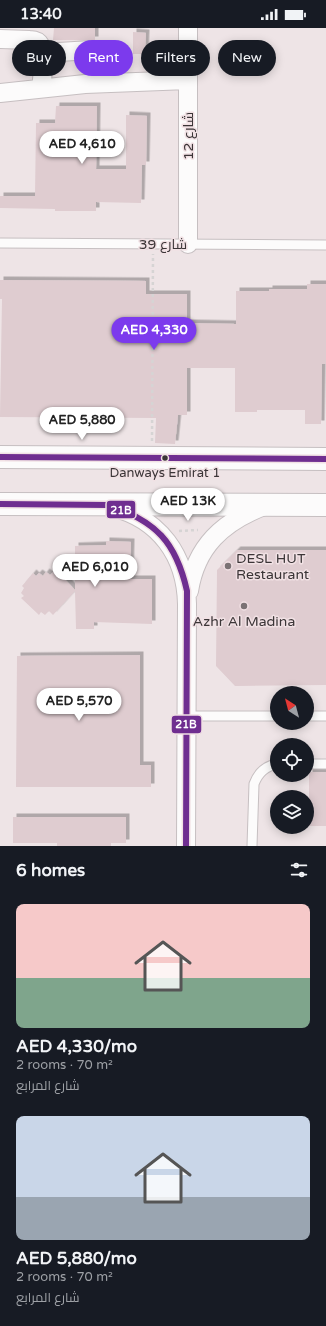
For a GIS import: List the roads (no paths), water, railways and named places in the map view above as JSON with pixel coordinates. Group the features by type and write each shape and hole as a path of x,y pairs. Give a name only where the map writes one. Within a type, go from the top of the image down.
{"main road":[{"path":"0,457 326,459"},
{"path":"0,504 108,506 326,505"}],"street":[{"name":"شارع 12","path":"188,28 188,244"},
{"path":"0,40 12,40"},
{"path":"66,52 91,50 98,52 106,62 107,83"},
{"path":"41,88 42,76"},
{"path":"0,93 107,83 188,80"},
{"path":"187,604 192,575 205,548 214,536 235,519 268,505"},
{"path":"108,506 119,508 140,518 166,540 181,565 187,591 186,846"}],"lane":[{"name":"شارع 39","path":"0,243 326,245"},
{"path":"187,716 270,716"},
{"path":"314,716 326,716"},
{"path":"314,764 326,764"},
{"path":"252,846 254,784 259,774 270,766"}],"place":[{"name":"Danways Emirat 1","path":"165,458"},
{"name":"DESL HUT Restaurant","path":"228,566"},
{"name":"Azhr Al Madina","path":"244,606"}]}
